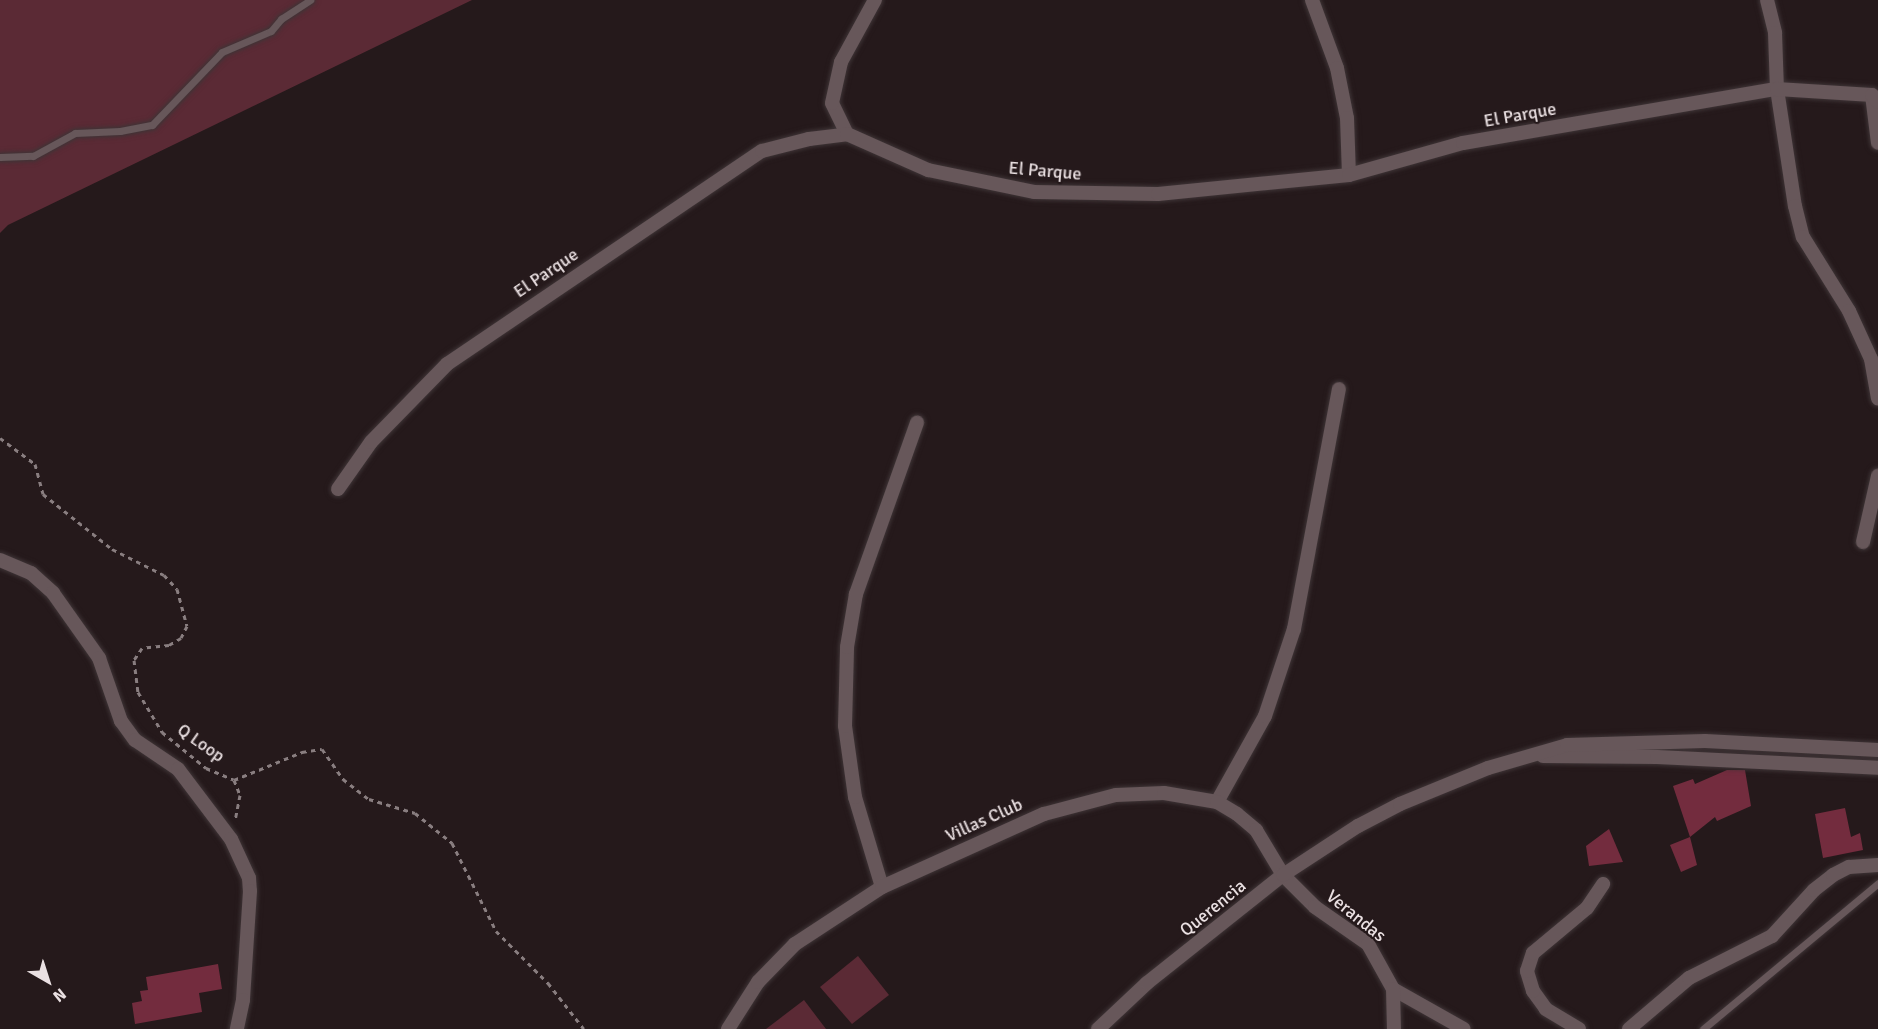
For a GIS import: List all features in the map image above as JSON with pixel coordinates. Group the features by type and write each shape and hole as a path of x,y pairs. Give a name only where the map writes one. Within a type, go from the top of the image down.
{"street":[{"path":"846,134 832,103 839,72 875,0"},
{"path":"1312,0 1337,68 1347,118 1349,175"},
{"path":"1767,0 1775,33 1777,89 1803,237 1849,310 1871,359 1878,398"},
{"name":"El Parque","path":"338,489 371,442 416,393 447,364 762,151 846,134 928,170 1035,192 1158,194 1349,175 1462,143 1777,89 1875,98 1878,143"},
{"path":"1217,802 1265,716 1294,629 1339,389"},
{"path":"882,886 853,785 845,726 847,647 856,594 917,423"},
{"path":"1863,542 1878,476"},
{"path":"0,560 32,573 53,593 99,658 122,721 135,740 178,769 231,839 249,878 250,891 245,979 237,1029"},
{"name":"Querencia","path":"1098,1029 1147,982 1283,875 1358,826 1488,768 1567,745 1705,741 1878,750"},
{"path":"1535,755 1878,768"},
{"name":"Villas Club","path":"728,1029 758,982 795,944 882,886 1044,814 1116,795 1164,793 1217,802 1256,830 1283,875"},
{"path":"1629,1029 1689,978 1772,936 1814,890 1833,875 1849,867 1878,865"},
{"name":"Verandas","path":"1283,875 1330,920 1368,944 1393,989 1394,1029"},
{"path":"1579,1029 1546,1009 1533,991 1527,971 1533,953 1587,908 1604,884"},
{"path":"1393,989 1464,1029"}],"lane":[{"path":"0,157 33,156 75,133 120,131 152,125 222,52 271,31 280,19 310,0"},
{"path":"1703,1029 1878,883"}],"path":[{"name":"Q Loop","path":"0,438 34,464 43,494 111,549 164,575 177,589 187,626 175,642 142,648 137,653 138,692 162,732 206,768 234,780 302,752 322,749 343,779 369,799 415,813 452,843 496,931 548,983 584,1029"},
{"path":"231,839 240,795 234,780"}],"shaded area":[{"path":"0,0 472,0 8,225 0,233"},
{"path":"858,956 889,995 852,1024 820,987"},
{"path":"804,1000 826,1029 766,1029"}],"building":[{"path":"1727,770 1745,770 1751,806 1717,821 1715,817 1690,837 1673,786 1693,779 1695,784"},
{"path":"1845,808 1851,837 1860,833 1863,850 1823,858 1815,814"},
{"path":"1609,829 1623,862 1589,866 1586,846"},
{"path":"1690,837 1697,865 1681,872 1670,845"},
{"path":"218,964 222,989 199,993 202,1012 135,1024 132,1003 142,1001 140,991 148,990 146,977"}]}
